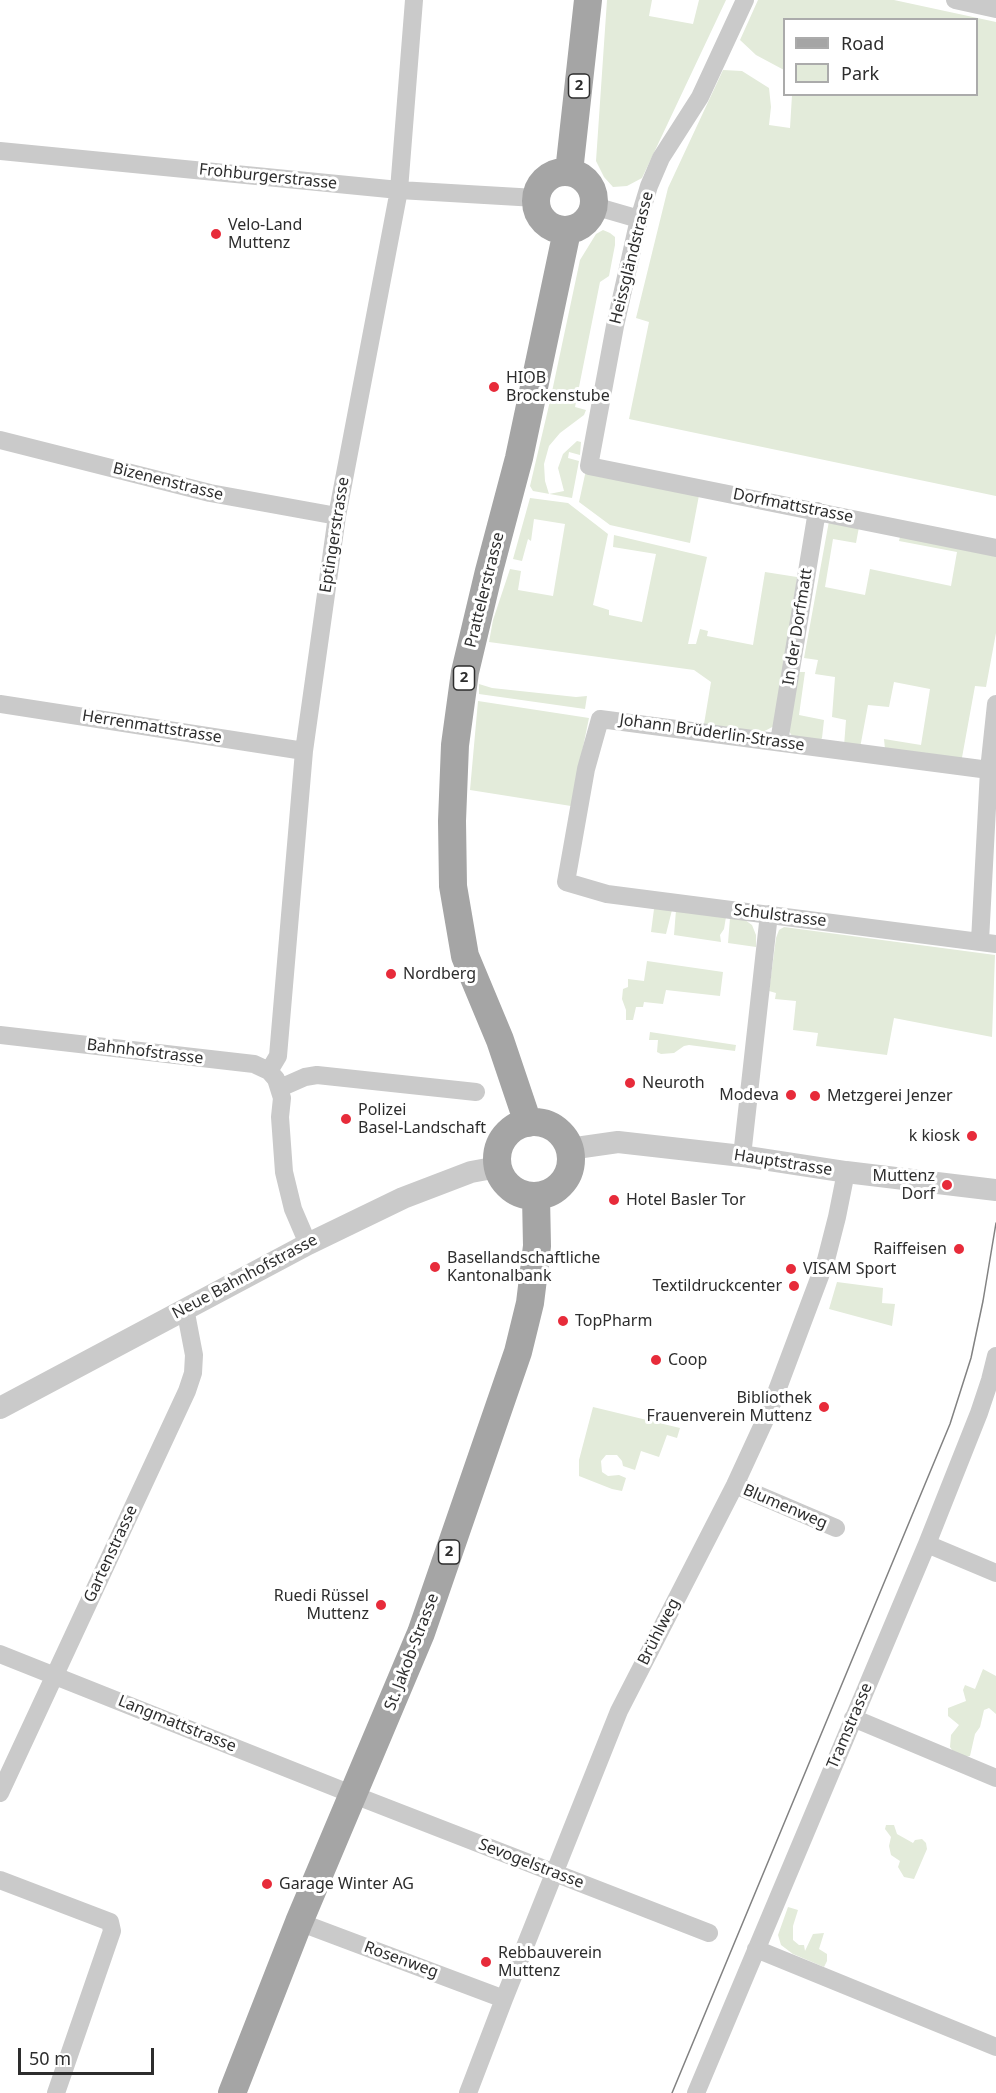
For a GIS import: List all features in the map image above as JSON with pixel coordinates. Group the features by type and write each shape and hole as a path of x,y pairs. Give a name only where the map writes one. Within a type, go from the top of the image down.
{"main road":[{"name":"2","path":"569,172 588,0"},
{"path":"560,172 569,172 586,180 591,188 594,206 591,216 585,223 567,231 550,227 544,222 536,207 536,198 544,181 560,172"},
{"name":"Prattelerstrasse","path":"528,1123 500,1040 465,956 453,886 452,821 455,745 465,672 519,458 567,231"},
{"path":"528,1123 549,1126 565,1139 569,1149 571,1160 569,1171 557,1189 547,1194 526,1196 508,1185 501,1177 497,1155 507,1134 517,1127 528,1123"},
{"name":"St. Jakob-Strasse","path":"232,2093 299,1922 421,1633 518,1352 530,1303 537,1246 536,1196"}],"street":[{"name":"Eptingerstrasse","path":"269,1071 278,1056 304,751 337,516 399,190 414,0"},
{"name":"Heissgländstrasse","path":"589,466 615,326 639,219 649,186 661,158 700,96 745,0"},
{"path":"954,0 996,9"},
{"name":"Frohburgerstrasse","path":"0,151 399,190 536,198"},
{"path":"594,206 639,219"},
{"name":"Bizenenstrasse","path":"0,440 210,493 337,516"},
{"name":"Dorfmattstrasse","path":"589,466 996,548"},
{"name":"In der Dorfmatt","path":"779,742 817,511"},
{"name":"Herrenmattstrasse","path":"0,704 304,751"},
{"path":"988,943 989,770 996,704"},
{"name":"Johann Brüderlin-Strasse","path":"566,882 586,769 600,719 989,770"},
{"name":"Schulstrasse","path":"566,882 607,894 988,943"},
{"path":"742,1156 769,914"},
{"name":"Bahnhofstrasse","path":"0,1035 254,1065 269,1071"},
{"path":"269,1071 280,1088 284,1172 294,1209 308,1244"},
{"path":"280,1088 305,1077 317,1075 476,1092"},
{"name":"Hauptstrasse","path":"569,1149 618,1142 996,1190"},
{"name":"Neue Bahnhofstrasse","path":"0,1408 185,1308 402,1198 471,1172 498,1167"},
{"name":"Brühlweg","path":"468,2093 619,1711 735,1485 770,1409 826,1260 846,1172"},
{"name":"Gartenstrasse","path":"0,1793 187,1391 193,1373 194,1355 185,1308"},
{"name":"Tramstrasse","path":"696,2093 927,1544 993,1381 996,1356"},
{"name":"Blumenweg","path":"735,1485 836,1528"},
{"path":"927,1544 996,1573"},
{"name":"Langmattstrasse","path":"0,1654 354,1795"},
{"path":"853,1718 996,1778"},
{"name":"Sevogelstrasse","path":"354,1795 709,1933"},
{"path":"0,1880 110,1922 112,1931 56,2093"},
{"name":"Rosenweg","path":"299,1922 504,1999"},
{"path":"756,1949 996,2047"}],"green space":[{"path":"607,0 652,0 649,16 693,24 699,0 726,0 642,178 627,186 613,187 604,177 596,161"},
{"path":"758,0 894,0 977,18 783,18 783,69 756,55 740,40"},
{"path":"978,18 996,22 996,496 629,419 649,322 636,318 668,188 723,70 742,71 769,88 771,107 769,125 790,128 792,96 978,96"},
{"path":"603,230 615,237 615,245 609,276 600,282 575,407 586,410 584,415 560,433 549,446 544,464 545,481 549,494 533,491 530,486 580,260 596,234"},
{"path":"577,441 581,442 580,455 569,452 568,458 579,461 572,498 549,494 564,491 558,468 563,454"},
{"path":"586,470 700,490 690,543 610,525 579,502"},
{"path":"530,498 568,503 608,534 593,605 609,610 609,615 642,622 656,554 613,547 614,535 707,557 688,644 696,644 700,629 708,631 707,636 753,645 765,572 797,577 787,663 776,725 761,733 704,724 711,682 694,670 489,642 493,620 510,569 521,571 518,590 553,596 565,524 534,519 531,541 528,539 522,561 513,559"},
{"path":"829,521 859,527 856,543 833,539 825,587 865,595 870,569 951,586 957,552 899,541 900,537 996,555 996,633 986,687 975,686 961,763 885,749 884,739 921,745 930,689 894,682 889,707 868,705 860,748 844,746 846,720 832,717 835,677 815,674 818,660 804,658"},
{"path":"797,672 805,672 799,715 824,720 822,738 819,742 792,736 789,731"},
{"path":"479,684 492,688 576,697 587,696 585,709 479,694"},
{"path":"478,701 589,718 571,806 470,790"},
{"path":"658,907 672,910 666,934 651,932 654,909"},
{"path":"676,910 726,917 724,929 720,935 721,942 674,935"},
{"path":"730,918 745,920 752,925 756,935 756,947 728,943"},
{"path":"784,927 995,955 992,1037 894,1018 887,1055 816,1046 818,1033 793,1030 796,1001 775,999 776,993 769,991 776,938 779,930"},
{"path":"647,961 723,972 720,996 666,990 663,1004 644,1002 643,1007 636,1007 633,1020 626,1020 626,1010 622,999 623,989 628,987 628,979 644,981"},
{"path":"650,1032 736,1045 735,1051 689,1045 674,1053 661,1054 657,1052 658,1040 649,1040"},
{"path":"837,1282 883,1288 882,1303 895,1304 892,1326 829,1309"},
{"path":"593,1407 680,1428 677,1438 667,1435 659,1457 641,1451 635,1470 623,1466 617,1455 606,1455 601,1461 602,1472 608,1476 619,1475 626,1478 622,1491 612,1489 579,1476 579,1460"},
{"path":"983,1669 996,1676 996,1714 989,1708 984,1710 970,1756 963,1757 955,1754 950,1747 951,1735 959,1725 948,1716 948,1708 966,1701 963,1690 965,1685 975,1689"},
{"path":"886,1825 894,1825 897,1834 913,1843 915,1840 922,1839 926,1843 927,1849 914,1879 904,1877 898,1867 900,1861 891,1855 889,1846 891,1837 885,1829"},
{"path":"788,1907 798,1910 793,1926 793,1940 799,1945 804,1945 805,1951 813,1934 824,1933 819,1949 827,1954 824,1967 793,1954 781,1945 778,1935"}],"tram line":[{"path":"672,2093 950,1424 971,1358 996,1223"}],"place":[{"name":"Velo-Land Muttenz","path":"216,234"},
{"name":"HIOB Brockenstube","path":"494,387"},
{"name":"Nordberg","path":"391,974"},
{"name":"Neuroth","path":"630,1083"},
{"name":"Modeva","path":"791,1095"},
{"name":"Metzgerei Jenzer","path":"815,1096"},
{"name":"Polizei Basel-Landschaft","path":"346,1119"},
{"name":"k kiosk","path":"972,1136"},
{"name":"Muttenz Dorf","path":"947,1185"},
{"name":"Hotel Basler Tor","path":"614,1200"},
{"name":"Raiffeisen","path":"959,1249"},
{"name":"Basellandschaftliche Kantonalbank","path":"435,1267"},
{"name":"VISAM Sport","path":"791,1269"},
{"name":"Textildruckcenter","path":"794,1286"},
{"name":"TopPharm","path":"563,1321"},
{"name":"Coop","path":"656,1360"},
{"name":"Bibliothek Frauenverein Muttenz","path":"824,1407"},
{"name":"Ruedi Rüssel Muttenz","path":"381,1605"},
{"name":"Garage Winter AG","path":"267,1884"},
{"name":"Rebbauverein Muttenz","path":"486,1962"}]}
